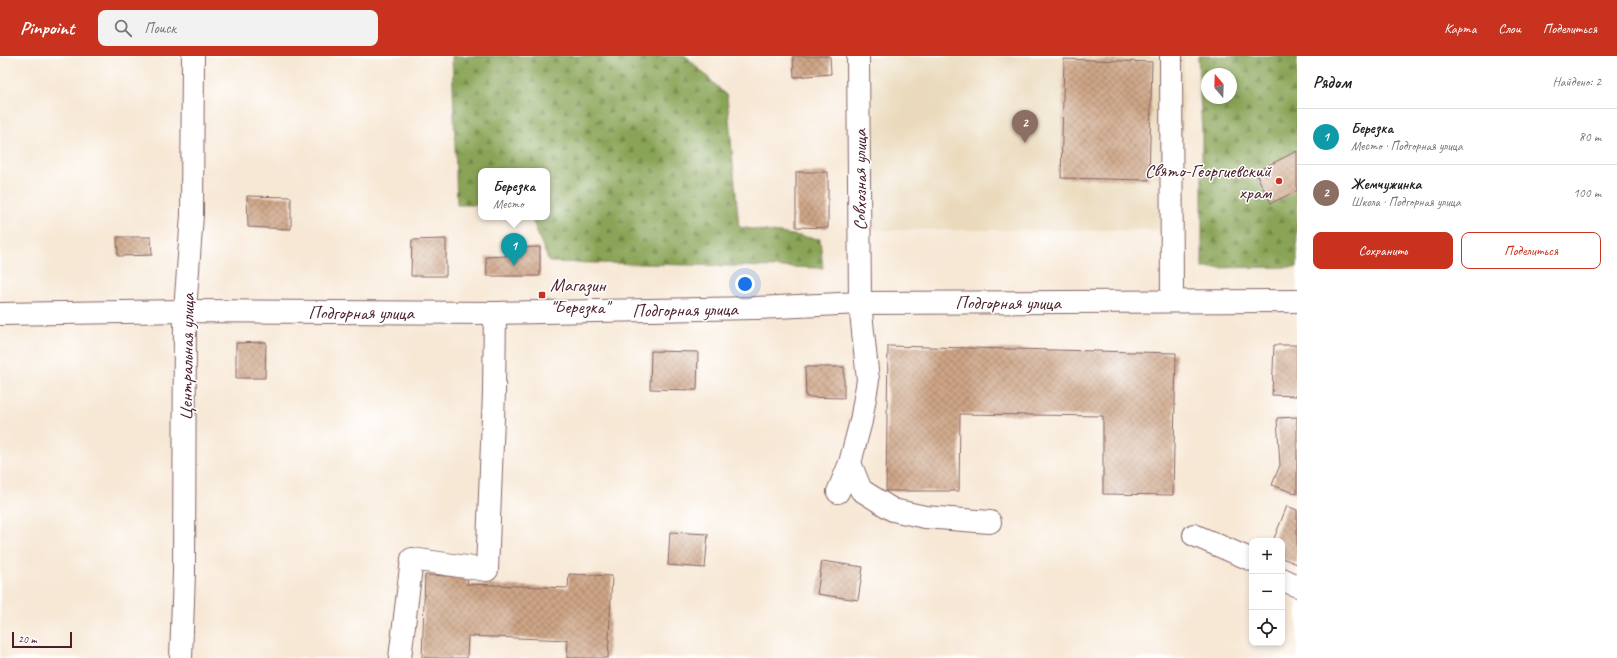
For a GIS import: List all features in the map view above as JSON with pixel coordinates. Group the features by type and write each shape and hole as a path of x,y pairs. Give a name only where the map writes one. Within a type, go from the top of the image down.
{"street":[{"name":"Центральная улица","path":"181,658 184,565 185,311 192,215 193,56"},
{"name":"Совхозная улица","path":"838,492 850,463 861,421 868,380 860,303 858,56"},
{"path":"1171,56 1172,301"},
{"name":"Подгорная улица","path":"0,314 185,311 495,313 756,308 860,303 1297,301"},
{"path":"400,658 412,559 487,570 494,393 495,313"},
{"path":"850,463 862,490 893,510 925,517 990,522"},
{"path":"1194,535 1249,559"},
{"path":"1285,580 1297,586"}],"shaded area":[{"path":"867,56 1184,56 1181,230 867,230"}],"green space":[{"path":"452,56 686,56 727,96 739,227 820,239 823,268 549,262 532,220 550,220 550,168 478,168 478,205 457,205"},
{"path":"1198,56 1297,56 1297,267 1202,268 1202,134"}],"building":[{"path":"793,56 830,56 831,74 794,77"},
{"path":"1064,59 1152,62 1149,180 1061,178"},
{"name":"Свято-Георгиевский храм","path":"1297,151 1297,191 1271,203 1255,172"},
{"path":"796,172 828,172 828,228 796,227"},
{"path":"247,196 291,197 291,229 248,227"},
{"path":"117,237 151,237 152,255 118,256"},
{"path":"446,239 446,276 411,276 412,240"},
{"path":"540,247 540,276 487,276 486,257 506,256 506,248"},
{"path":"266,342 265,378 236,378 236,343"},
{"path":"1274,345 1297,345 1297,396 1272,395"},
{"path":"888,346 1176,353 1173,495 1103,494 1103,416 960,414 959,491 886,491"},
{"path":"651,351 698,352 697,390 650,389"},
{"path":"805,367 844,367 844,398 806,397"},
{"path":"1297,417 1297,494 1272,485 1280,465 1277,418"},
{"path":"1287,506 1297,510 1297,564 1285,559 1285,538 1274,538"},
{"path":"670,532 708,534 705,568 668,565"},
{"path":"822,561 863,567 858,600 817,594"},
{"path":"569,574 612,576 608,658 567,658 568,640 468,636 467,658 422,658 425,575 468,577 467,584 568,588"}],"place":[{"name":"Жемчужинка","path":"1025,143"},
{"name":"Свято-Георгиевский храм","path":"1279,181"},
{"name":"Березка","path":"514,266"},
{"name":"Магазин \"Березка\"","path":"542,295"}]}
